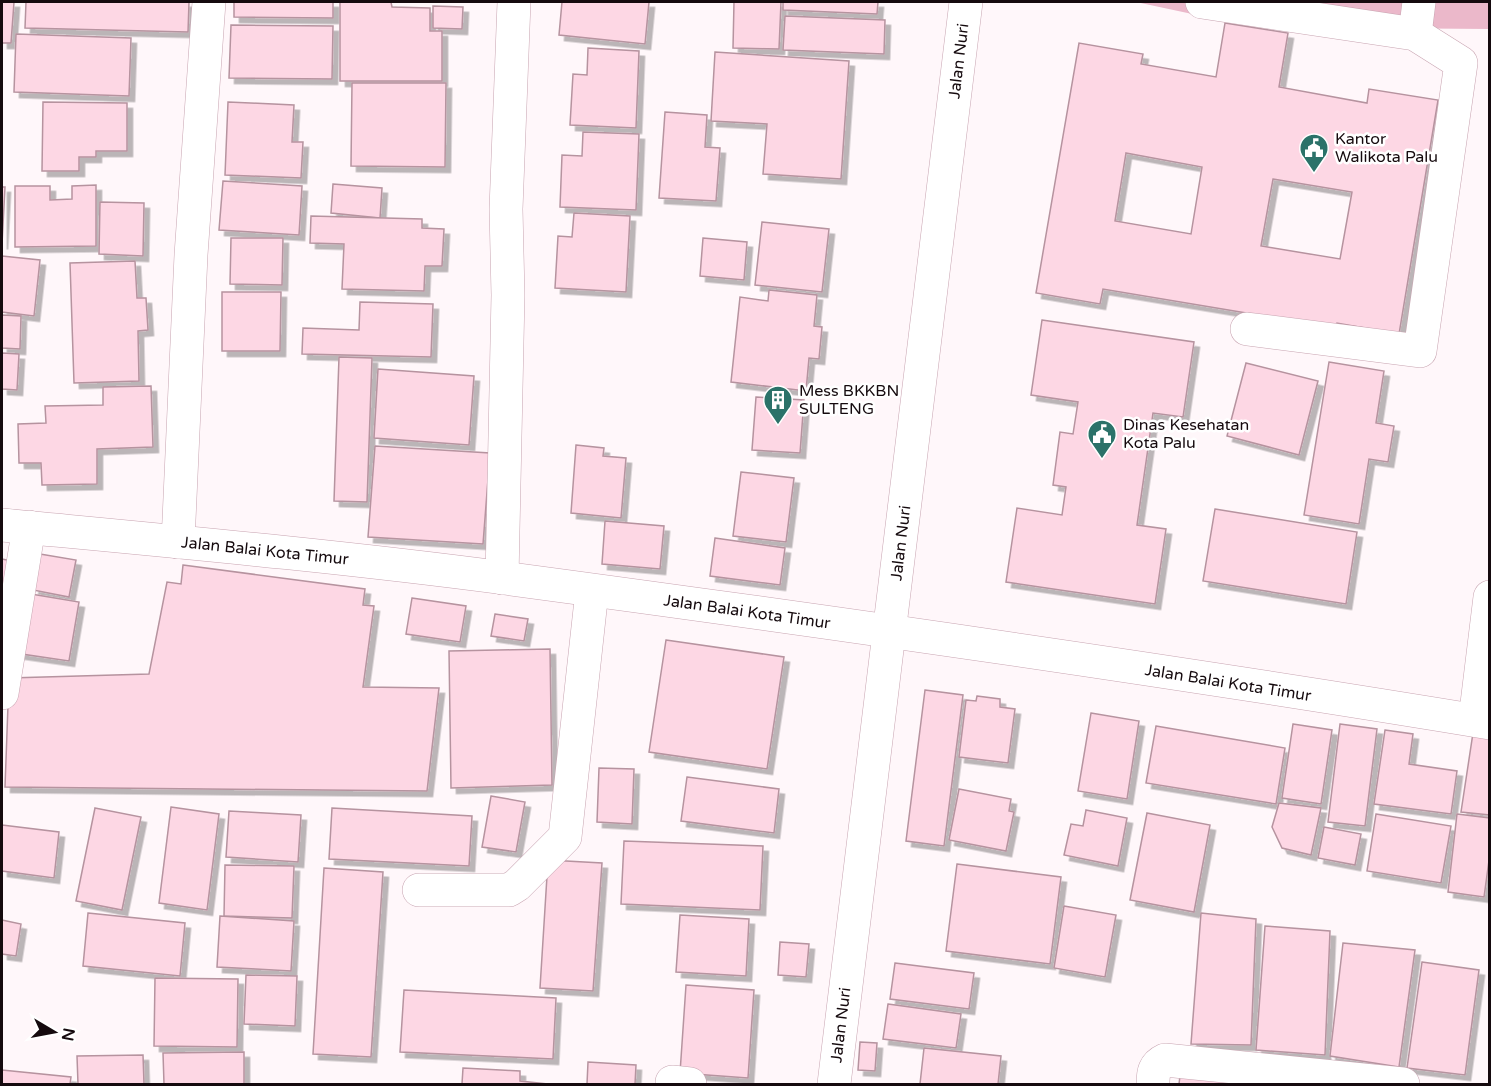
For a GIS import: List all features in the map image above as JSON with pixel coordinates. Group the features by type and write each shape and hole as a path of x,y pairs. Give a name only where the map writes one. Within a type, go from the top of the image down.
{"street":[{"path":"178,542 191,255 208,2"},
{"path":"502,578 508,296 506,209 514,2"},
{"name":"Jalan Nuri","path":"834,1084 966,2"},
{"path":"1202,2 1415,34 1461,63 1420,351 1247,329"},
{"path":"1415,34 1419,2"},
{"path":"2,693 15,526"},
{"name":"Jalan Balai Kota Timur","path":"15,526 502,578 891,631 1482,722"},
{"path":"419,890 509,890 565,837 592,591"},
{"path":"1482,722 1490,597"},
{"path":"1153,1084 1154,1071 1165,1060 1403,1084"}],"shaded area":[{"path":"1136,2 1489,2 1489,29 1253,27"}],"building":[{"path":"2,2 14,2 11,43 2,43"},
{"path":"26,2 189,2 188,32 25,28"},
{"path":"234,2 333,2 333,18 234,17"},
{"path":"340,2 391,2 392,7 430,8 430,31 442,31 442,81 340,81"},
{"path":"562,2 649,2 645,44 559,35"},
{"path":"734,2 781,2 779,49 733,48"},
{"path":"783,2 878,2 877,14 783,10"},
{"path":"433,6 463,7 462,29 433,28"},
{"path":"785,16 885,20 884,54 783,50"},
{"name":"Kantor Walikota Palu","path":"1225,23 1288,33 1279,87 1367,103 1369,89 1438,100 1399,334 1337,323 1336,328 1103,289 1100,304 1036,293 1079,43 1143,54 1141,64 1216,77","holes":["1126,153 1202,167 1191,234 1115,221","1273,179 1352,192 1340,259 1261,246"]},
{"path":"231,25 333,26 332,79 229,78"},
{"path":"16,34 131,38 129,96 14,92"},
{"path":"588,48 639,51 636,128 570,125 573,74 587,75"},
{"path":"715,52 849,61 841,179 763,174 767,124 711,121"},
{"path":"352,83 446,83 445,167 351,166"},
{"path":"43,102 127,103 127,151 96,151 96,157 79,157 79,171 42,171"},
{"path":"228,102 294,105 292,142 303,142 301,178 225,175"},
{"path":"665,112 707,115 705,147 720,148 716,201 659,198"},
{"path":"583,132 639,134 636,210 560,207 562,155 582,156"},
{"path":"223,181 302,186 299,235 219,230"},
{"path":"333,184 382,188 380,218 331,213"},
{"path":"96,185 96,246 15,247 15,186 50,186 50,200 72,199 72,186"},
{"path":"2,187 5,187 2,244"},
{"path":"100,202 144,203 143,256 99,254"},
{"path":"574,213 630,216 626,292 555,288 558,236 572,237"},
{"path":"311,216 422,219 422,228 444,229 442,266 425,266 424,291 342,289 344,244 310,243"},
{"path":"762,222 829,229 822,292 755,285"},
{"path":"231,238 283,238 282,285 230,284"},
{"path":"703,238 747,242 744,280 700,276"},
{"path":"2,256 40,260 34,316 2,312"},
{"path":"135,261 137,298 146,298 148,330 138,331 139,381 74,383 70,263"},
{"path":"769,290 817,295 814,326 822,327 819,359 809,358 806,391 731,382 740,297 768,301"},
{"path":"222,292 281,292 280,351 222,351"},
{"path":"360,302 433,304 431,357 302,354 303,328 359,330"},
{"path":"2,315 21,316 20,349 2,348"},
{"name":"Dinas Kesehatan Kota Palu","path":"1042,320 1194,342 1183,417 1153,413 1137,525 1166,529 1155,604 1006,582 1017,508 1062,515 1066,487 1053,485 1060,432 1073,434 1078,402 1031,395"},
{"path":"2,353 19,354 17,390 2,389"},
{"path":"339,357 372,358 367,502 334,501"},
{"path":"1329,362 1384,371 1376,423 1394,426 1388,462 1369,459 1359,524 1304,515"},
{"path":"1246,363 1318,381 1299,455 1227,436"},
{"path":"378,369 474,376 469,445 374,438"},
{"path":"151,386 153,447 97,449 97,484 42,485 41,463 19,463 18,424 46,423 45,406 103,405 103,387"},
{"name":"Mess BKKBN SULTENG","path":"756,397 804,400 800,453 752,450"},
{"path":"576,445 604,448 603,456 626,458 621,518 571,513"},
{"path":"375,446 490,453 483,544 368,537"},
{"path":"741,472 794,478 786,542 733,536"},
{"path":"1215,509 1357,532 1346,604 1203,581"},
{"path":"605,521 664,526 660,569 602,564"},
{"path":"715,538 785,548 780,585 710,576"},
{"path":"40,554 76,560 69,597 33,590"},
{"path":"2,559 12,561 2,598"},
{"path":"183,565 365,589 363,605 374,606 363,687 439,688 427,791 5,787 9,678 149,674 167,582 181,584"},
{"path":"25,593 79,602 69,661 15,653"},
{"path":"412,598 466,606 460,642 406,634"},
{"path":"495,614 528,619 524,641 491,636"},
{"path":"666,640 784,657 767,769 649,752"},
{"path":"550,649 552,785 451,788 449,651"},
{"path":"925,690 963,695 944,846 906,841"},
{"path":"977,696 1000,699 1000,707 1015,709 1008,763 959,757 966,700 976,701"},
{"path":"1091,713 1139,721 1127,799 1078,791"},
{"path":"1293,724 1332,730 1321,804 1282,798"},
{"path":"1340,724 1377,729 1365,826 1328,822"},
{"path":"1156,726 1285,748 1276,804 1146,783"},
{"path":"1385,730 1413,734 1409,764 1457,771 1451,814 1374,804"},
{"path":"1473,733 1490,737 1490,815 1461,812"},
{"path":"599,768 634,769 632,824 597,822"},
{"path":"687,777 779,789 774,833 681,821"},
{"path":"959,789 1011,799 1009,811 1014,812 1006,851 949,840"},
{"path":"491,796 525,802 516,852 482,847"},
{"path":"1279,803 1321,808 1311,855 1282,848 1272,827"},
{"path":"171,807 219,814 207,910 159,903"},
{"path":"95,808 141,817 122,910 76,901"},
{"path":"332,808 472,816 469,866 329,859"},
{"path":"1086,810 1127,818 1118,866 1064,855 1071,824 1083,826"},
{"path":"229,811 301,815 298,862 226,857"},
{"path":"1147,813 1210,825 1194,912 1130,900"},
{"path":"1376,814 1451,826 1441,883 1367,871"},
{"path":"1457,814 1490,818 1490,853 1484,897 1448,892"},
{"path":"2,825 59,832 54,878 2,871"},
{"path":"1324,827 1361,834 1355,865 1318,858"},
{"path":"624,841 763,846 760,910 621,904"},
{"path":"548,860 602,863 593,991 540,988"},
{"path":"957,864 1061,877 1050,964 946,951"},
{"path":"225,865 294,866 292,918 224,916"},
{"path":"324,868 383,872 371,1057 313,1054"},
{"path":"1064,906 1116,915 1105,977 1054,968"},
{"path":"88,913 185,923 180,976 83,966"},
{"path":"1201,913 1256,919 1251,1045 1191,1044"},
{"path":"680,915 749,919 746,976 676,972"},
{"path":"220,916 294,921 291,971 217,967"},
{"path":"2,920 21,924 16,956 2,954"},
{"path":"1265,926 1330,931 1325,1055 1256,1050"},
{"path":"780,942 809,944 806,977 778,975"},
{"path":"1343,943 1415,950 1399,1067 1330,1056"},
{"path":"1422,962 1479,970 1465,1075 1407,1068"},
{"path":"895,963 974,973 969,1009 890,999"},
{"path":"246,975 297,976 295,1026 244,1024"},
{"path":"155,978 238,979 237,1047 154,1046"},
{"path":"686,985 754,990 748,1078 680,1073"},
{"path":"404,990 556,998 553,1059 400,1052"},
{"path":"888,1004 961,1014 956,1048 883,1039"},
{"path":"860,1042 877,1043 875,1071 858,1070"},
{"path":"924,1048 1001,1056 998,1084 920,1084"},
{"path":"244,1052 244,1084 164,1084 163,1053"},
{"path":"143,1055 144,1084 78,1084 77,1056"},
{"path":"588,1062 636,1065 635,1084 587,1084"},
{"path":"463,1068 520,1071 520,1081 548,1084 462,1084"},
{"path":"2,1070 71,1077 70,1084 2,1084"},
{"path":"1180,1076 1247,1084 1179,1084"}],"place":[{"name":"Kantor Walikota Palu","path":"1314,174"},
{"name":"Mess BKKBN SULTENG","path":"778,426"},
{"name":"Dinas Kesehatan Kota Palu","path":"1102,460"}]}
